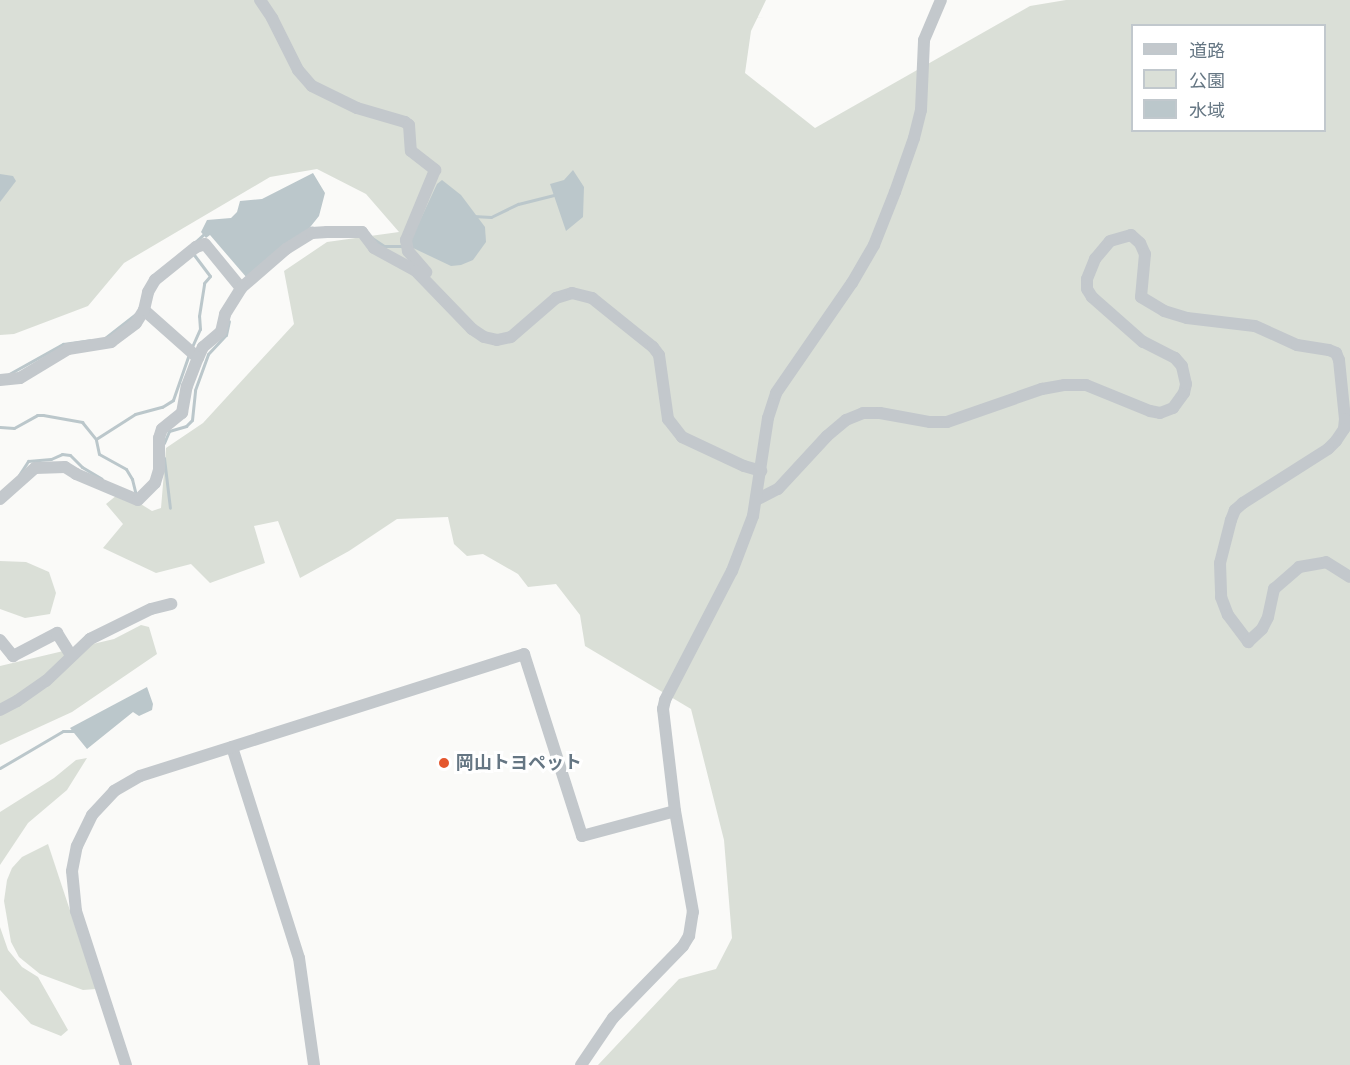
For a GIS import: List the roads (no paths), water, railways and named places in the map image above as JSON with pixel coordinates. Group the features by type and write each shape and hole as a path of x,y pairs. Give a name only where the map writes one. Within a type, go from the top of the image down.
{"street":[{"path":"260,0 272,18 298,70 312,86 339,101 409,125 411,151 435,170 407,246 417,264 439,284 438,291"},
{"path":"581,1065 613,1018 683,946 688,936 693,912 675,811 663,710 665,700 732,571 758,499 768,418 776,393 852,283 874,245 895,192 921,110 924,40 941,0"},
{"path":"0,499 35,468 65,467 107,488 140,498 155,483 159,470 159,438 162,429 182,413 187,386 203,346 221,332 225,314 241,288 269,262 312,233 362,232 374,248 416,271 438,291 472,329 484,338 497,340 511,337 556,298 572,293 592,298 653,347 658,355 668,419 682,437 744,466 761,471"},
{"path":"758,499 778,489 827,436 846,420 863,413 880,413 930,422 947,422 1042,389 1064,385 1086,386 1150,411 1160,413 1173,408 1184,393 1186,384 1182,366 1175,358 1143,342 1092,297 1087,289 1086,279 1095,259 1110,241 1120,236 1131,236 1140,243 1145,254 1141,297 1164,311 1187,318 1255,326 1285,342 1329,350 1336,353 1339,360 1345,419 1344,429 1336,441 1328,449 1235,510 1220,563 1221,597 1228,615 1248,642 1262,629 1268,617 1274,589 1299,567 1326,562 1350,577"},
{"path":"0,380 20,378 68,349 111,342 136,322 144,310 148,292 155,280 196,247 204,244 241,288"},
{"path":"144,310 198,358"},
{"path":"0,710 46,681 90,639 171,604"},
{"path":"0,640 13,656 57,633 70,656"},
{"path":"126,1065 73,896 72,871 77,846 86,825 99,806 125,783 154,770 524,654 582,836 675,811"},
{"path":"232,747 299,958 314,1065"}],"water":[{"path":"573,170 584,187 583,217 566,231 550,184 564,180"},
{"path":"313,173 325,193 319,216 307,231 247,278 210,235 206,238 201,232 207,220 231,218 237,212 240,201 262,199"},
{"path":"0,174 13,176 16,181 0,202"},
{"path":"442,180 461,195 485,227 486,242 473,260 461,265 451,266 411,247 410,242 437,184"},
{"path":"147,687 153,704 152,710 139,716 133,712 87,749 70,728"}],"waterway":[{"path":"473,216 491,217 518,204 555,195"},
{"path":"195,242 205,233"},
{"path":"372,238 384,246 405,246"},
{"path":"191,349 200,329 199,316 204,283 210,276 194,255"},
{"path":"105,338 136,314"},
{"path":"164,443 169,431 186,426 192,420 195,390 208,354 226,335 229,321"},
{"path":"9,374 63,344 90,340"},
{"path":"0,427 14,428 37,415 43,415 82,422 96,439 135,414 162,407 173,400 188,357"},
{"path":"96,440 99,454 126,469 132,479 136,495"},
{"path":"19,475 28,461 51,459 62,454 70,455 82,467 102,479"},
{"path":"164,458 170,508"},
{"path":"0,768 63,731 74,731"}],"place":[{"name":"岡山トヨペット","path":"444,763"}]}
